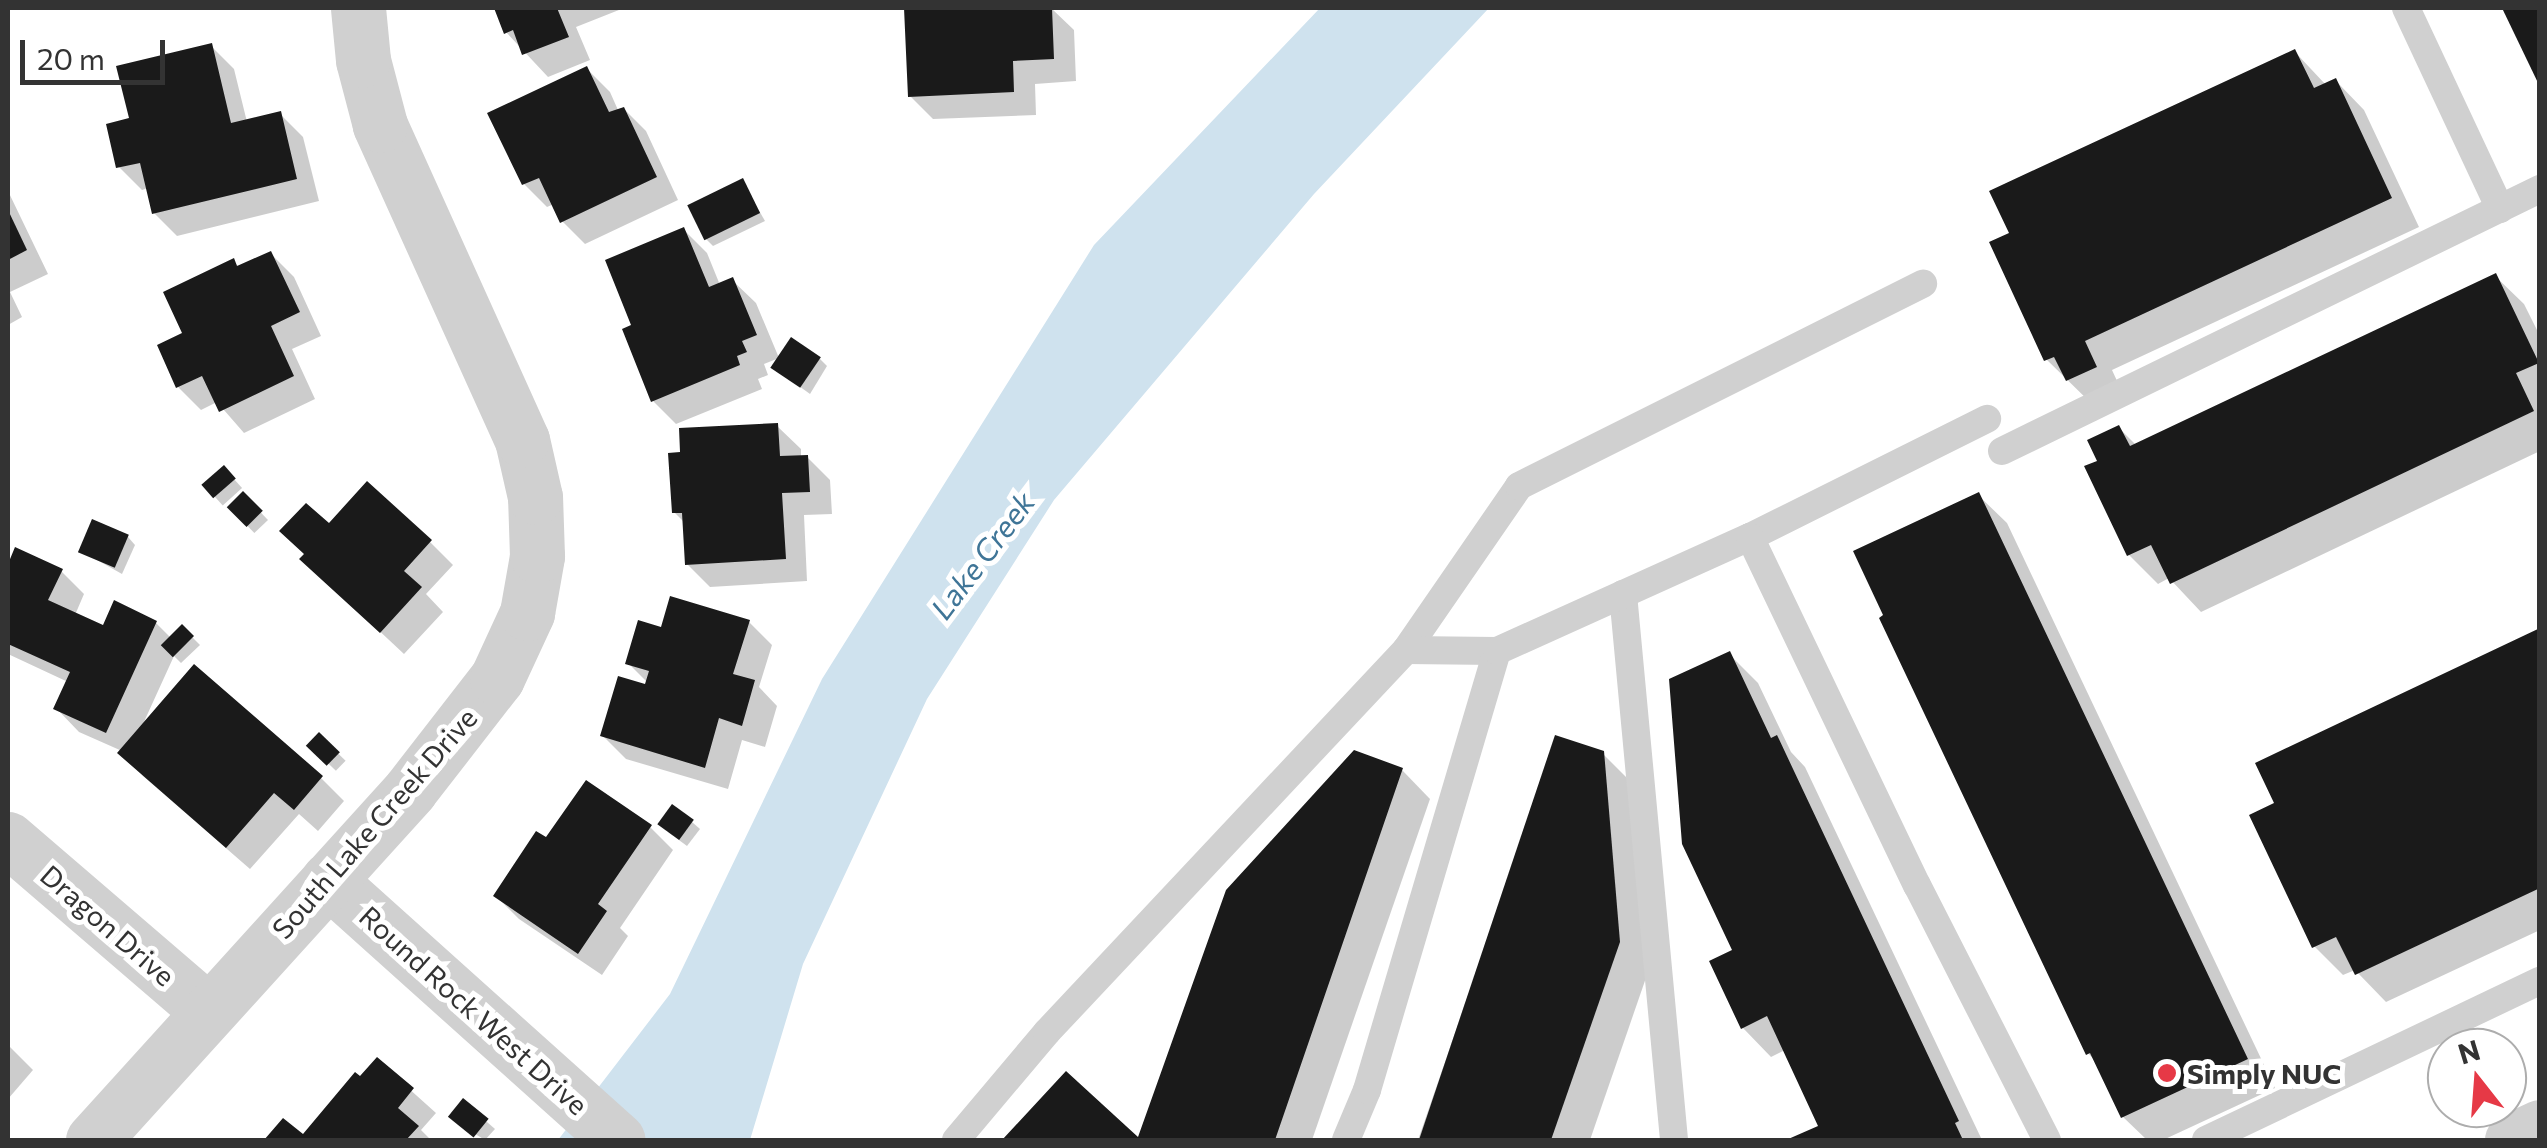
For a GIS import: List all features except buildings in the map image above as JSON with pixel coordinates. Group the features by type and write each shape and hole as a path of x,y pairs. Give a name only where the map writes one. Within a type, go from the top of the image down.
{"street":[{"name":"South Lake Creek Drive","path":"93,1140 410,790 497,678 518,640 537,556 534,497 522,440 380,125 363,60 358,8"},
{"name":"Dragon Drive","path":"8,838 208,1011"},
{"name":"Round Rock West Drive","path":"328,880 550,1075 618,1140"},
{"path":"2512,1140 2540,1128"}],"lane":[{"path":"2406,8 2500,209"},
{"path":"2002,450 2540,190"},
{"path":"956,1140 1046,1032 1406,650 1519,486 1924,284"},
{"path":"1406,650 1497,650 1750,537 1987,419"},
{"path":"1750,537 1917,885 2048,1140"},
{"path":"1623,594 1674,1140"},
{"path":"1346,1140 1366,1090 1497,650"},
{"path":"2206,1140 2540,980"}],"water":[{"name":"Lake Creek","path":"1320,8 1489,8 1314,194 1054,500 927,699 803,964 750,1140 558,1140 670,994 822,679 1094,245"}],"place":[{"name":"Simply NUC","path":"2167,1073"}]}
